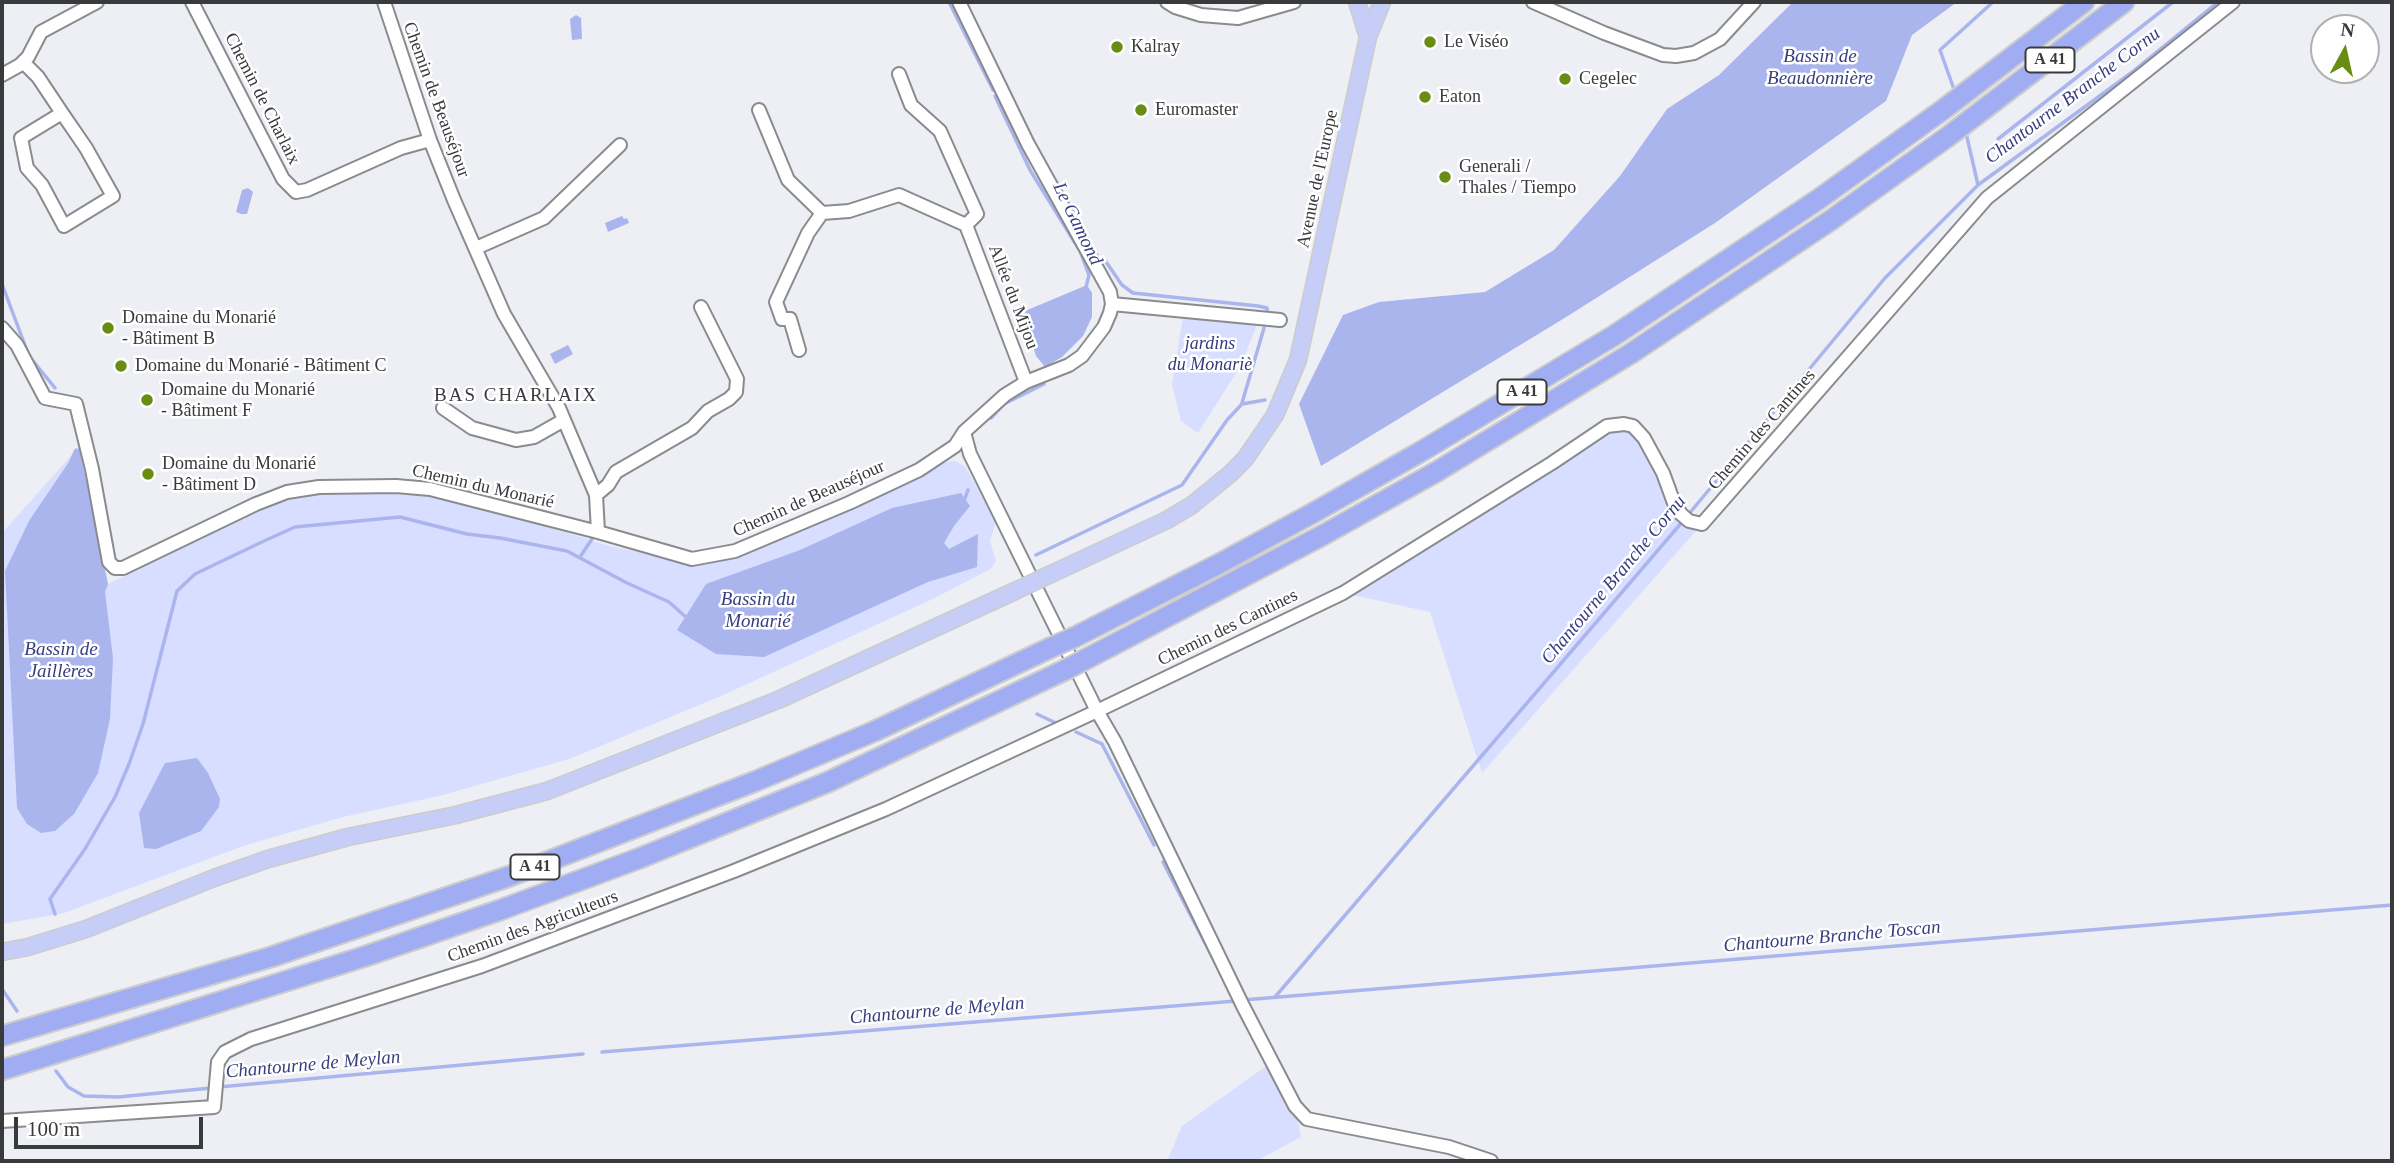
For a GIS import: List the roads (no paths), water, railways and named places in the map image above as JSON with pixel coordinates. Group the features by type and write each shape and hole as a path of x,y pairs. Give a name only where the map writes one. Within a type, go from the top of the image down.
{"highway":[{"name":"A 41","path":"2,1036 271,957 510,877 792,766 888,725 1075,637 1313,513 1518,394 1703,277 1819,199 1944,109 2084,2"},
{"name":"A 41","path":"2,1058 363,957 500,911 828,782 1065,670 1312,542 1527,418 1712,301 1950,135 2124,2"},
{"path":"2,1070 363,957"}],"main road":[{"name":"Avenue de l'Europe","path":"1357,2 1368,37"},
{"name":"Avenue de l'Europe","path":"2,952 61,937 117,918 268,859 348,837 456,815 559,786 778,700 1167,520 1192,505 1245,459 1275,415 1298,360 1368,37 1382,2"}],"street":[{"path":"2,75 28,57 41,32 97,2"},
{"name":"Chemin de Charlaix","path":"192,2 283,179 296,192 307,190 401,148 430,140"},
{"name":"Chemin de Beauséjour","path":"384,2 430,140 454,200 504,314 564,420 596,495 598,532 692,559 735,551 849,503 919,470 955,446 964,432 1005,395 1026,382 1069,365 1082,356 1104,327 1112,304"},
{"path":"959,2 1028,144 1110,292 1112,304 1280,320"},
{"path":"1167,2 1201,15 1238,18 1294,2"},
{"path":"1533,2 1662,55 1676,56 1694,53 1720,38 1754,2"},
{"name":"Chemin des Cantines","path":"1097,711 1343,593 1552,463 1607,425 1633,426 1644,438 1663,473 1674,503 1685,518 1702,524 1987,198 2233,2"},
{"path":"23,62 38,77 62,113 113,196 64,226 42,185 27,168 21,138 62,113"},
{"name":"Allée du Mijou","path":"899,74 911,105 940,131 977,214 966,225 1026,382"},
{"path":"758,110 788,180 822,213 849,211 899,195 966,225"},
{"path":"476,248 544,218 620,145"},
{"path":"799,350 790,319 782,319 776,302 808,233 822,213"},
{"path":"596,495 608,485 616,472 692,428 708,411 736,392 737,379 701,307"},
{"name":"Chemin du Monarié","path":"2,328 17,345 45,398 76,404 92,469 109,562 115,568 123,568 256,504 287,492 319,487 396,486 430,489 598,532"},
{"path":"443,408 472,428 516,440 534,438 564,420"},
{"path":"964,432 970,454 1295,1106 1307,1119 1449,1147 1491,1161"},
{"name":"Chemin des Agriculteurs","path":"2,1121 214,1107 218,1062 226,1052 251,1039 482,966 734,871 886,809 1097,711"}],"water":[{"name":"Bassin de Beaudonnière","path":"1793,2 1957,2 1912,35 1886,101 1715,223 1321,466 1299,404 1343,315 1379,302 1485,292 1554,250 1620,176 1667,109 1719,75"},
{"path":"576,15 581,18 582,39 572,40 570,19"},
{"path":"248,188 253,192 247,214 241,214 236,212 242,190"},
{"path":"622,216 627,218 629,223 608,232 605,223"},
{"path":"1087,285 1092,293 1092,317 1083,336 1062,357 1045,367 1036,356 1024,319 1025,311"},
{"path":"568,345 573,354 555,364 550,354"},
{"name":"Bassin de Jaillères","path":"79,447 108,584 105,592 113,658 110,719 98,773 74,814 55,831 41,833 27,824 17,808 5,571 29,521"},
{"path":"827,485 830,494 811,502 807,493"},
{"name":"Bassin du Monarié","path":"961,493 970,506 944,543 949,549 978,534 977,567 928,582 764,657 716,654 677,630 706,584 800,550 892,508"},
{"path":"197,758 208,773 220,799 219,807 201,831 156,849 144,848 139,813 165,763"}],"waterway":[{"name":"Le Gamond","path":"949,2 993,90"},
{"name":"Chantourne Branche Cornu","path":"1955,92 1940,50 1993,2"},
{"path":"1998,139 2173,2"},
{"name":"Chantourne Branche Cornu","path":"1688,515 1885,278 1978,185 2131,73 2218,2"},
{"name":"Le Gamond","path":"995,96 1030,170 1080,251 1089,275 1086,287"},
{"name":"Chantourne Branche Cornu","path":"1966,133 1978,185"},
{"path":"1104,259 1122,285 1133,293 1258,306 1267,308 1267,312"},
{"path":"2,284 29,356 55,388"},
{"path":"1242,403 1264,328"},
{"name":"Le Gamond","path":"991,418 1004,404 1044,384"},
{"path":"1036,555 1182,485 1227,420 1242,404 1265,400"},
{"path":"71,461 76,450"},
{"name":"Le Gamond","path":"964,501 968,490"},
{"path":"55,914 50,899 85,849 115,797 129,764 143,724 177,591 195,574 264,541 295,527 400,517 467,534 567,551 669,602 687,618"},
{"name":"Chantourne Branche Cornu","path":"1275,997 1683,521"},
{"path":"580,557 594,536"},
{"path":"1037,714 1058,724"},
{"path":"1076,732 1102,744 1154,845"},
{"path":"1163,862 1220,972"},
{"name":"Chantourne Branche Toscan","path":"1243,1000 2392,905"},
{"path":"2,989 17,1011"},
{"name":"Chantourne de Meylan","path":"602,1052 1236,1001"},
{"name":"Chantourne de Meylan","path":"219,1087 583,1054"},
{"name":"Chantourne de Meylan","path":"56,1071 68,1087 84,1096 118,1097 211,1088"}],"place":[{"name":"Le Viséo","path":"1430,42"},
{"name":"Kalray","path":"1117,47"},
{"name":"Cegelec","path":"1565,79"},
{"name":"Eaton","path":"1425,97"},
{"name":"Euromaster","path":"1141,110"},
{"name":"Generali / Thales / Tiempo","path":"1445,177"},
{"name":"Domaine du Monarié - Bâtiment B","path":"108,328"},
{"name":"Domaine du Monarié - Bâtiment C","path":"121,366"},
{"name":"Domaine du Monarié - Bâtiment F","path":"147,400"},
{"name":"Domaine du Monarié - Bâtiment D","path":"148,474"}],"district":[{"name":"BAS CHARLAIX","path":"516,396"}],"park label":[{"name":"jardins du Monariè","path":"1210,354"}]}
